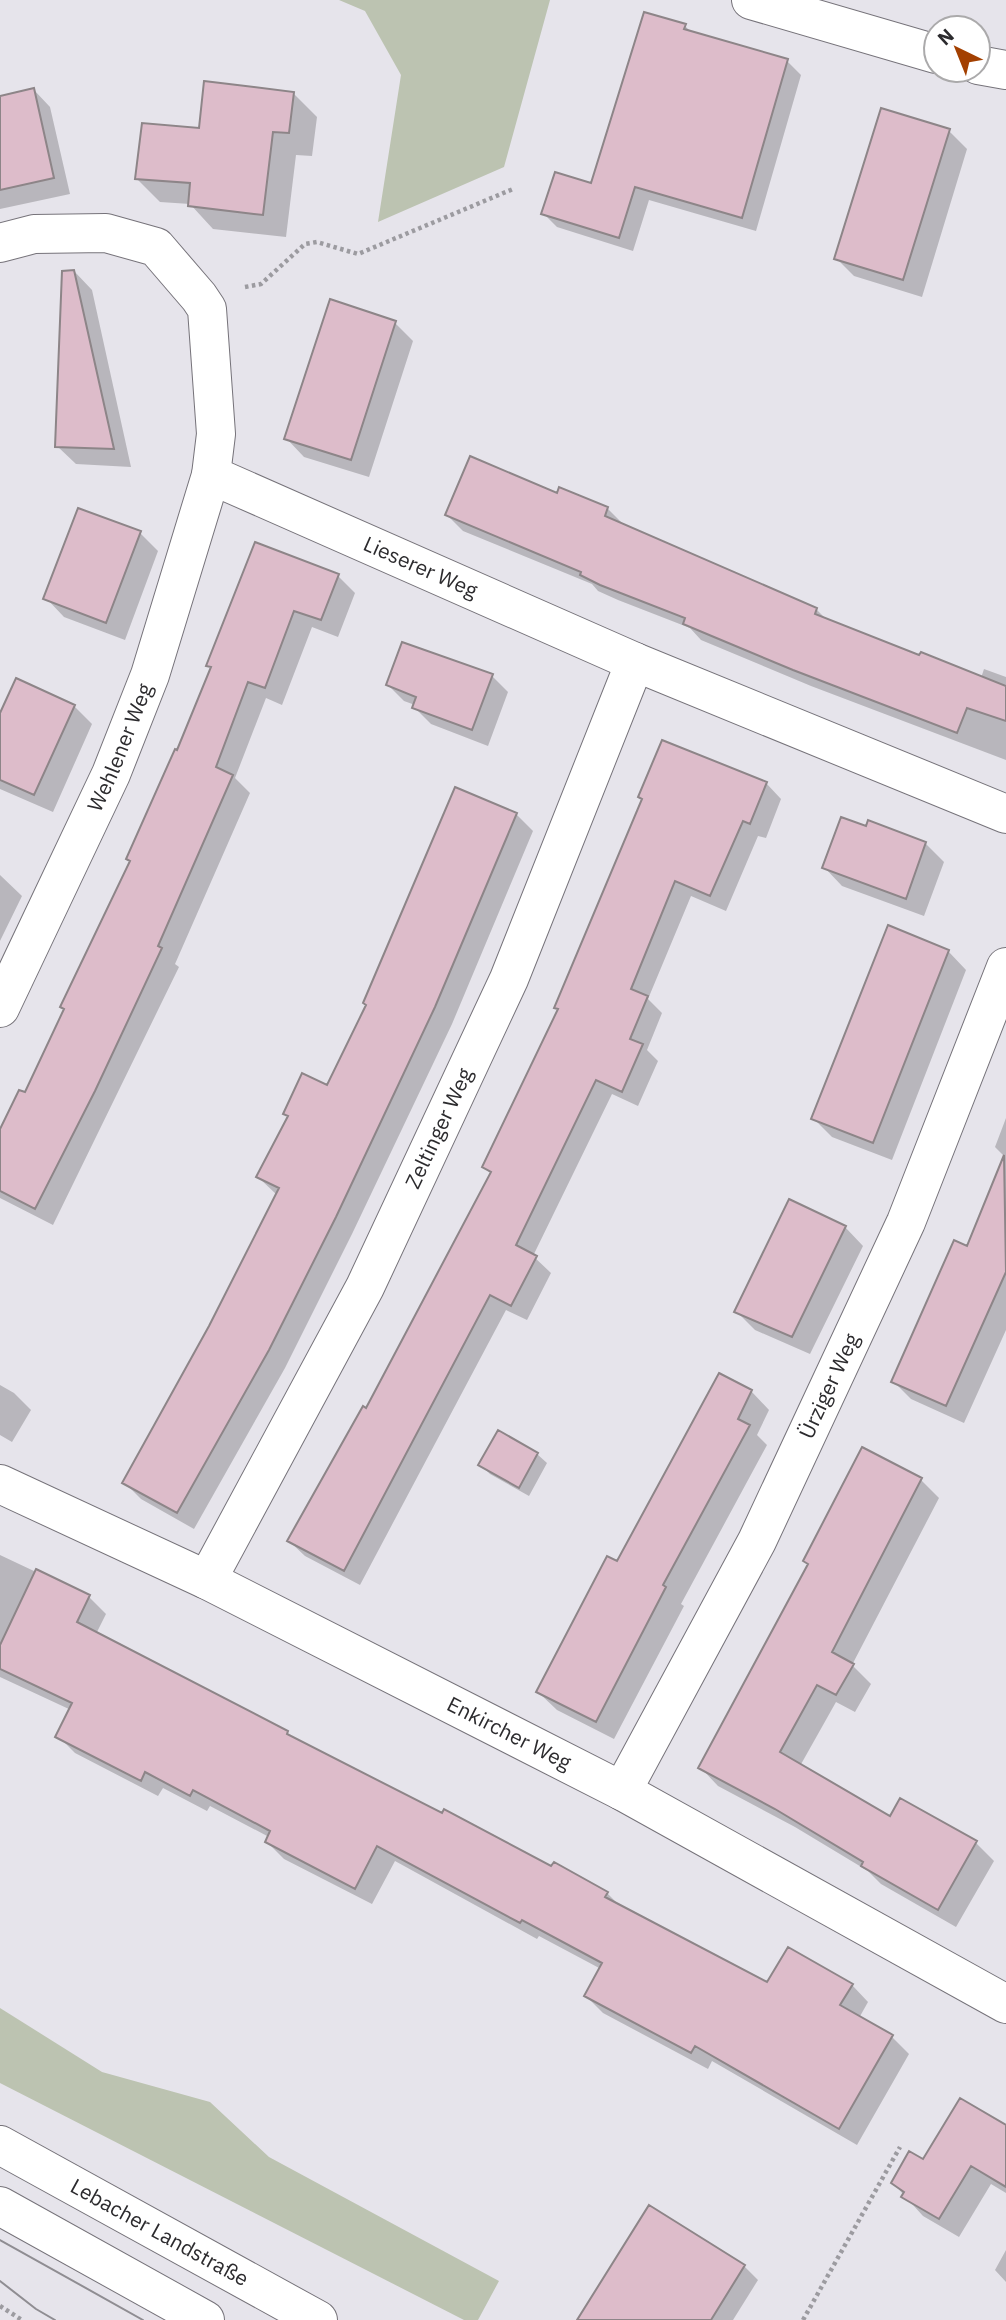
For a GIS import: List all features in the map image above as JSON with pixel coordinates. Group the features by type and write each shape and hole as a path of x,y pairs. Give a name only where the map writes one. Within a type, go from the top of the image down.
{"main road":[{"path":"751,0 922,50"},
{"path":"0,243 34,234 106,233 156,247 207,309 216,434 211,475"},
{"name":"Lieserer Weg","path":"211,475 635,662 1006,814"},
{"name":"Wehlener Weg","path":"0,1008 121,749 150,675 211,475"},
{"name":"Zeltinger Weg","path":"207,1580 365,1287 469,1065 509,979 635,662"},
{"name":"Ürziger Weg","path":"622,1791 769,1517 906,1222 1006,967"},
{"name":"Enkircher Weg","path":"0,1484 207,1580 622,1791 1006,2004"},
{"name":"Lebacher Landstraße","path":"0,2145 318,2320"},
{"path":"0,2206 205,2320"}],"path":[{"path":"199,297 261,284 304,244 317,242 358,254 513,189"},
{"path":"803,2320 900,2147"},
{"path":"0,2306 22,2320"}],"green space":[{"path":"339,0 550,0 504,167 378,222 401,75 365,11"},
{"path":"0,2008 102,2072 210,2102 269,2157 499,2281 478,2320 464,2320 0,2083"}],"building":[{"path":"644,12 686,24 684,29 788,59 742,218 635,187 619,238 541,214 555,172 591,183"},
{"path":"204,81 294,92 289,133 273,132 263,215 188,206 190,183 135,179 142,123 199,128"},
{"path":"34,88 54,178 0,190 0,96"},
{"path":"881,108 950,129 903,280 834,259"},
{"path":"74,270 114,449 55,447 62,271"},
{"path":"330,299 396,321 351,460 284,439"},
{"path":"470,456 557,493 559,487 608,507 605,516 817,608 815,614 1006,686 1006,721 967,708 957,733 683,624 685,618 600,585 580,575 581,572 445,515"},
{"path":"78,508 141,531 106,623 43,599"},
{"path":"255,542 339,574 321,620 294,611 265,688 248,682 216,767 233,775 158,946 162,948 95,1091 35,1209 0,1191 0,1129 19,1090 25,1092 64,1009 60,1007 130,861 126,859 175,749 177,750 211,667 206,666"},
{"path":"402,642 493,674 472,730 412,708 416,697 386,685"},
{"path":"16,678 75,705 34,795 0,780 0,713"},
{"path":"662,740 767,782 750,824 743,821 710,896 675,881 631,989 648,996 630,1039 643,1044 622,1092 596,1080 516,1245 537,1256 511,1306 490,1295 344,1571 287,1541 363,1406 366,1408 491,1172 482,1167 558,1009 554,1008 642,799 638,797"},
{"path":"455,787 517,813 435,1007 336,1217 269,1350 177,1513 122,1483 209,1326 279,1188 256,1177 288,1116 283,1114 302,1073 327,1085 366,1005 363,1003"},
{"path":"841,817 866,826 868,820 926,842 906,899 822,868"},
{"path":"888,925 949,950 873,1143 811,1119"},
{"path":"1004,1155 1006,1272 946,1406 891,1382 954,1240 967,1246"},
{"path":"789,1199 846,1226 792,1337 734,1312"},
{"path":"719,1373 752,1390 738,1419 750,1425 663,1585 666,1587 596,1722 536,1692 607,1556 617,1561"},
{"path":"498,1430 538,1453 519,1488 478,1465"},
{"path":"862,1447 922,1478 832,1652 854,1664 836,1695 817,1685 780,1752 890,1816 900,1798 977,1841 938,1910 861,1866 863,1862 775,1809 698,1768 808,1564 803,1561"},
{"path":"36,1569 90,1595 77,1622 442,1813 444,1809 551,1866 554,1862 608,1892 605,1897 767,1982 788,1947 853,1984 840,2005 893,2035 839,2129 695,2046 691,2053 584,1996 602,1963 522,1920 520,1923 377,1846 355,1889 265,1842 270,1831 193,1790 190,1796 145,1772 141,1781 55,1737 72,1703 0,1669 0,1645"},
{"path":"960,2098 1006,2125 1006,2187 971,2166 939,2219 901,2197 904,2192 891,2183 909,2151 923,2159"},
{"path":"649,2205 745,2265 711,2320 577,2320"}],"tram line":[{"path":"0,2240 143,2320"},
{"path":"0,2281 55,2320"}]}
